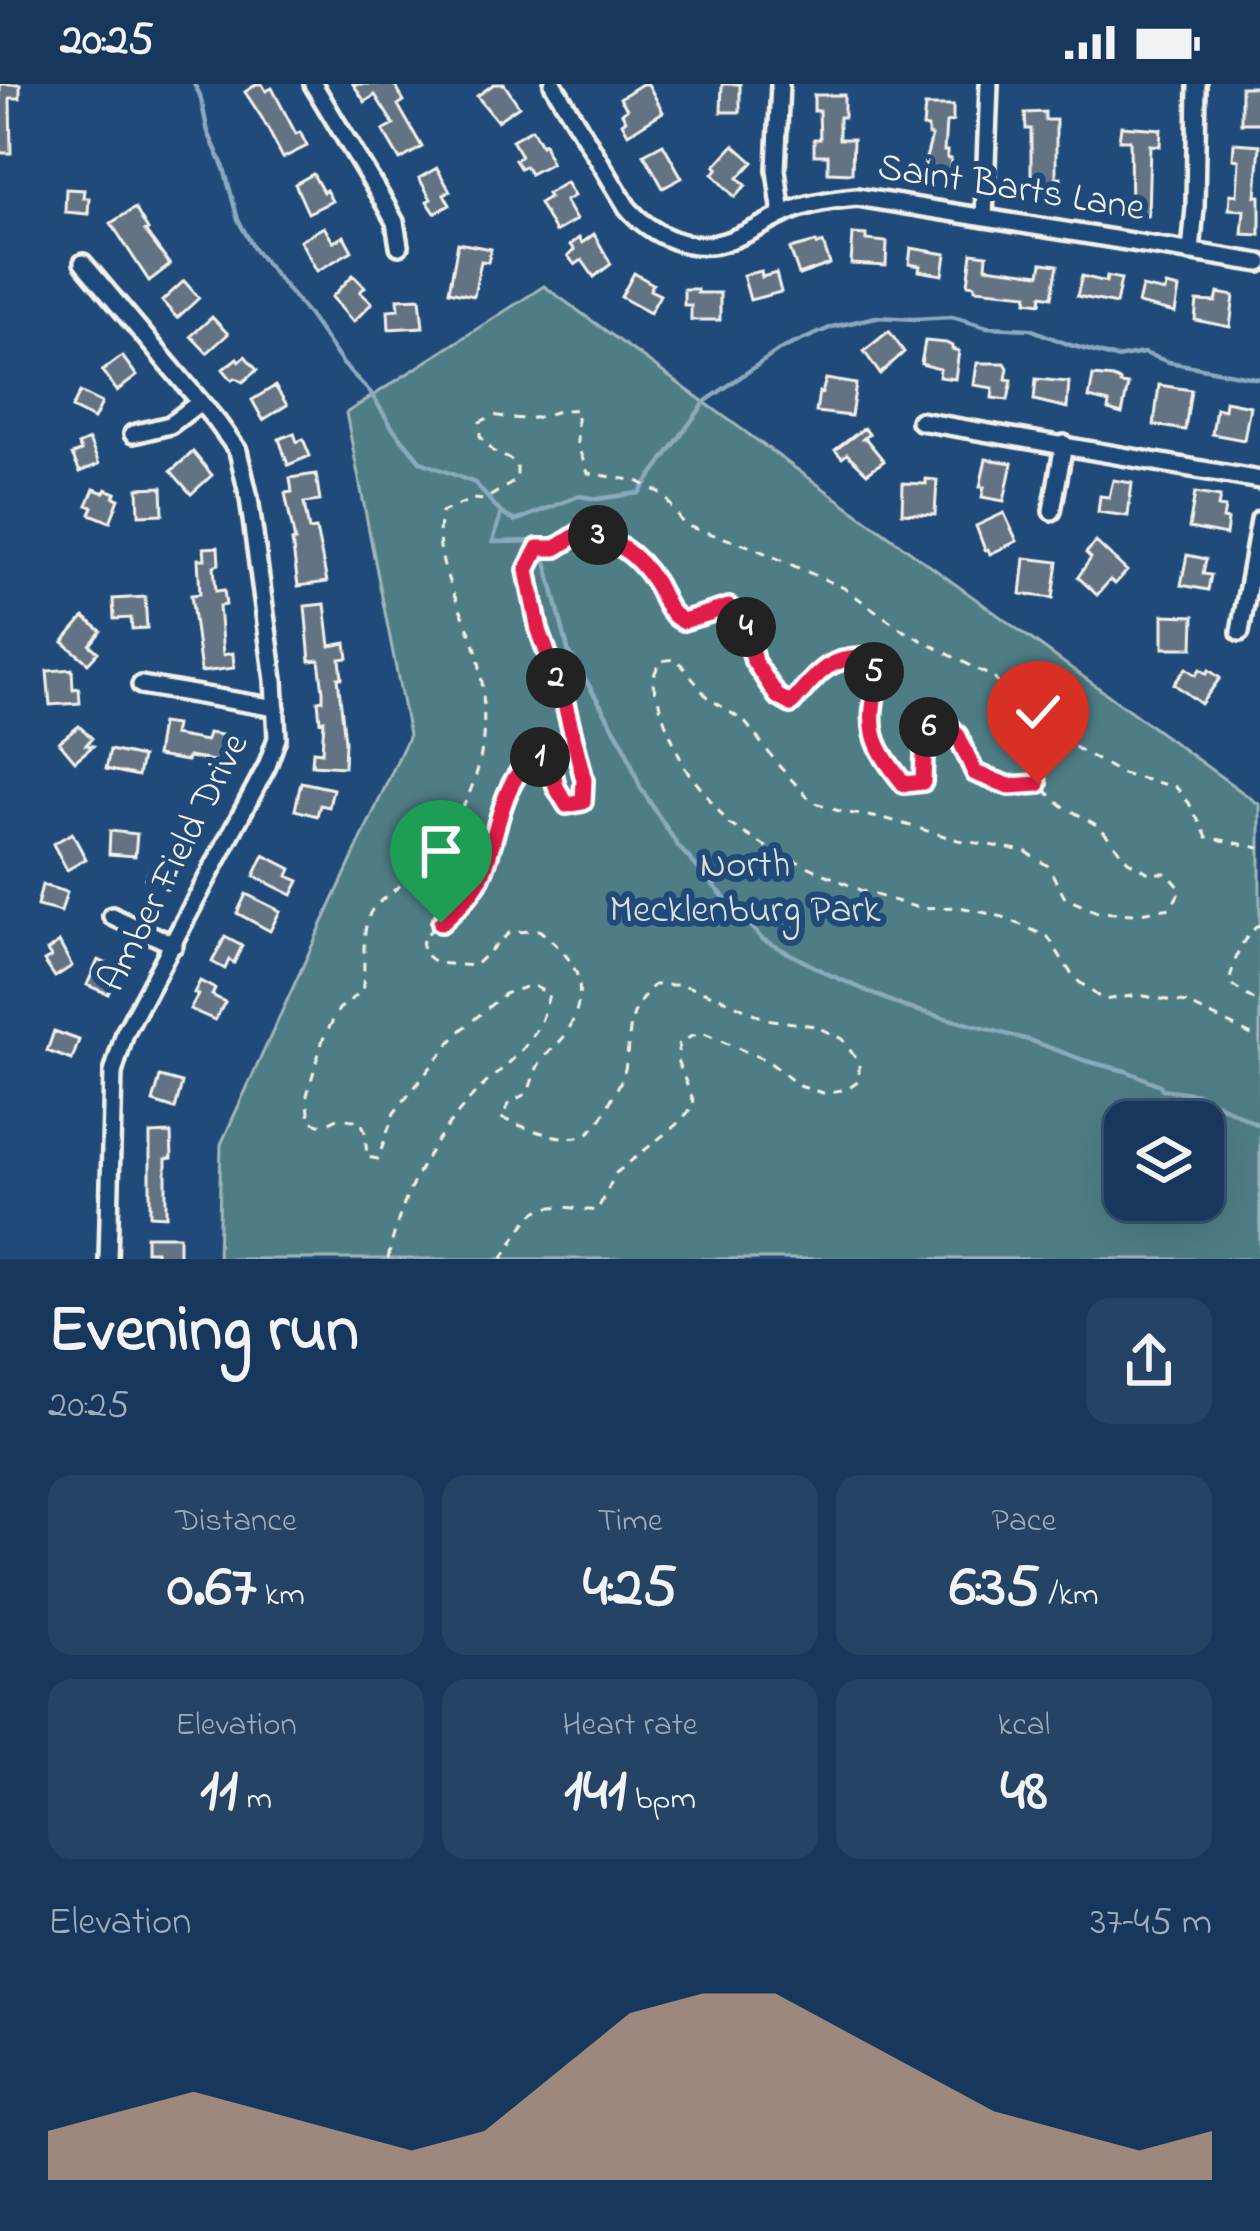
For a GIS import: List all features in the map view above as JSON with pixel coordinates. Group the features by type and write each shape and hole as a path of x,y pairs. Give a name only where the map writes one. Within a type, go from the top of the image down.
{"street":[{"path":"313,84 385,204 399,246"},
{"name":"Saint Barts Lane","path":"553,84 627,208 641,224 674,241 729,241 816,202 856,197 1260,263"},
{"path":"780,84 776,170 782,215"},
{"path":"984,218 989,84"},
{"path":"1190,252 1197,84"},
{"name":"Amber Field Drive","path":"83,263 238,451 277,738 116,1058 108,1259"},
{"path":"133,434 170,425 200,402"},
{"path":"920,422 1260,480"},
{"path":"1052,512 1064,444"},
{"path":"1240,632 1260,520"},
{"path":"141,685 276,708"},
{"path":"112,916 174,945"}],"path":[{"path":"388,1259 396,1220 434,1142 476,1093 521,1052 538,1028 549,994 532,985 505,994 458,1033 394,1113 378,1159 367,1157 361,1121 338,1118 323,1125 310,1121 307,1095 323,1039 339,1009 362,991 367,971 362,947 371,911 436,851 468,796 481,754 483,696 477,653 436,532 442,512 472,499 484,500 518,480 518,463 493,451 480,436 480,422 494,415 519,421 561,409 577,410 577,444 589,473 637,481 664,495 684,525 749,545 844,588 904,632 994,678 1025,719 1078,751 1122,774 1176,787 1207,837 1260,848"},
{"path":"502,1259 532,1212 551,1204 597,1211 616,1173 695,1106 677,1060 679,1044 692,1036 704,1034 768,1061 799,1086 823,1093 860,1082 860,1063 842,1039 814,1026 765,1019 683,985 654,985 639,1000 628,1033 626,1068 615,1093 600,1121 584,1136 562,1137 501,1118 510,1102 527,1093 539,1064 568,1030 580,975 562,949 539,930 509,933 474,966 436,964 422,952 423,937 471,894 483,874 509,789 526,761 539,757 552,767 556,787 567,805 583,802 580,762 539,630 527,570 538,548 556,548 583,531 617,541 654,579 670,614 683,621 729,607 745,623 754,661 777,696 791,704 822,669 842,658 862,658 878,678 874,741 904,784 923,782 925,729 944,720 958,736 975,773 1009,786 1038,784 1063,806 1100,826 1128,862 1149,873 1167,873 1181,889 1171,908 1097,913 1065,898 1048,866 1025,851 958,840 812,802 745,722 707,697 677,659 659,661 652,680 684,767 729,824 768,848 862,891 919,908 959,907 1003,917 1048,937 1074,978 1103,1000 1138,995 1186,1003 1260,1039"},
{"path":"1260,924 1242,944 1229,982 1260,1004"}],"green space":[{"name":"North Mecklenburg Park","path":"544,286 1260,805 1260,1259 218,1259 221,1144 409,735 346,413"}],"building":[{"path":"0,84 20,84 20,98 10,98 11,153 0,153"},
{"path":"257,84 266,91 272,88 307,146 283,158 245,92"},
{"path":"353,84 394,84 404,101 398,105 422,147 400,160 383,131 394,125 375,95 365,102"},
{"path":"494,84 504,84 519,106 497,121 477,96"},
{"path":"648,84 663,112 628,134 622,123 627,109 620,98"},
{"path":"722,84 740,84 740,112 721,112"},
{"path":"1241,87 1260,87 1260,123 1241,123"},
{"path":"814,95 844,95 839,139 853,139 852,173 828,172 828,155 814,155 814,139 820,139"},
{"path":"925,106 953,106 944,151 951,159 949,185 920,180 932,136 923,127"},
{"path":"1045,112 1045,120 1056,120 1056,177 1061,177 1061,188 1056,188 1056,197 1018,197 1018,186 1031,186 1031,129 1026,129 1025,113"},
{"path":"1121,126 1161,129 1160,146 1150,145 1148,216 1131,215 1130,140 1119,140"},
{"path":"532,129 544,143 551,163 530,174 515,160 521,156 512,140"},
{"path":"1234,143 1260,145 1256,196 1260,196 1260,235 1242,234 1244,210 1229,209 1230,194 1237,195 1239,160 1233,159"},
{"path":"663,144 682,178 663,188 644,154"},
{"path":"734,145 753,162 738,178 746,185 735,197 713,174"},
{"path":"437,168 450,191 444,194 450,205 435,213 419,178"},
{"path":"313,174 332,201 308,213 295,184"},
{"path":"566,182 574,196 565,201 576,220 555,232 539,203"},
{"path":"66,189 84,190 83,198 89,198 88,214 65,212"},
{"path":"135,208 170,265 149,281 111,223"},
{"path":"324,227 333,242 344,236 352,251 317,271 300,240"},
{"path":"594,234 611,264 594,277 582,260 575,265 568,256 574,250 570,245"},
{"path":"853,234 887,242 886,266 851,264"},
{"path":"458,243 491,249 488,262 481,261 474,296 449,291"},
{"path":"823,243 830,264 799,275 790,249"},
{"path":"911,248 946,254 943,275 909,264"},
{"path":"972,253 987,255 986,267 1040,274 1042,263 1058,265 1052,297 1042,295 1041,303 1027,301 1028,294 975,289 968,284"},
{"path":"761,271 762,277 776,273 781,292 750,300 743,275"},
{"path":"634,273 653,284 650,290 660,295 650,313 621,297"},
{"path":"353,275 365,287 360,292 372,303 353,322 332,297"},
{"path":"1082,276 1106,282 1107,276 1121,279 1116,304 1077,296"},
{"path":"184,281 199,298 177,318 162,301"},
{"path":"1166,286 1179,289 1175,313 1138,304 1142,287 1165,292"},
{"path":"684,289 720,293 720,320 691,320"},
{"path":"1218,293 1234,296 1230,327 1195,320 1197,301 1216,302"},
{"path":"420,298 423,327 389,329 388,310 399,309 398,299"},
{"path":"212,317 228,334 207,353 191,336"},
{"path":"889,331 904,352 880,374 864,351"},
{"path":"925,341 946,343 959,351 955,379 939,377 940,369 921,364"},
{"path":"122,356 137,376 117,391 102,371"},
{"path":"245,356 257,370 243,382 232,380 223,369"},
{"path":"977,363 1005,363 1006,379 1012,380 1008,400 992,398 993,388 974,385"},
{"path":"1093,376 1128,385 1122,414 1108,410 1109,403 1089,398"},
{"path":"826,379 856,384 851,416 816,412"},
{"path":"1036,379 1069,382 1067,408 1034,400"},
{"path":"1159,385 1191,390 1185,430 1154,425"},
{"path":"275,386 287,405 263,420 252,400"},
{"path":"80,392 102,403 94,419 72,408"},
{"path":"1225,401 1250,406 1244,440 1212,434 1216,408 1224,410"},
{"path":"864,428 869,434 863,439 884,461 867,473 847,454 842,458 835,450"},
{"path":"294,433 297,442 303,439 310,456 288,465 279,439"},
{"path":"89,440 99,464 80,472 72,455"},
{"path":"193,452 212,475 191,494 171,471"},
{"path":"986,459 1012,463 1004,501 982,497"},
{"path":"316,474 320,501 304,503 309,530 316,529 327,582 298,586 285,493 292,492 290,478"},
{"path":"926,479 937,480 935,515 902,513 903,483 926,484"},
{"path":"1113,480 1132,483 1128,516 1098,512 1100,496 1109,497"},
{"path":"162,487 163,514 139,515 138,488"},
{"path":"94,489 116,493 119,499 110,522 90,514 93,507 87,505"},
{"path":"1195,493 1220,497 1218,507 1225,508 1223,519 1228,520 1226,535 1189,528"},
{"path":"1004,513 1017,541 990,554 976,526"},
{"path":"1096,542 1127,571 1097,595 1078,577 1091,558 1086,553"},
{"path":"218,547 216,591 224,590 226,605 219,606 223,655 233,653 234,668 201,672 191,595 200,594 198,559 205,559 204,548"},
{"path":"1187,555 1206,559 1203,574 1211,575 1208,590 1181,585"},
{"path":"1025,558 1058,562 1053,598 1021,594"},
{"path":"145,597 147,628 132,629 131,618 114,619 113,599"},
{"path":"325,604 330,646 346,643 348,658 340,659 342,678 338,678 344,767 312,765 313,751 322,752 324,720 320,721 318,701 323,700 323,691 319,660 310,661 305,606"},
{"path":"1163,615 1194,616 1193,648 1163,648"},
{"path":"84,617 101,631 90,645 98,652 88,663 63,642"},
{"path":"1186,668 1196,675 1200,669 1207,674 1209,670 1220,678 1201,704 1174,684"},
{"path":"72,669 73,689 79,688 80,703 50,705 47,671"},
{"path":"161,723 175,725 173,735 206,741 208,733 222,735 221,742 236,745 233,764 156,756"},
{"path":"79,726 92,738 86,745 93,746 75,761 59,742"},
{"path":"110,750 142,757 138,776 106,769"},
{"path":"301,782 333,789 329,807 320,805 317,816 295,810"},
{"path":"110,831 137,834 135,856 109,854"},
{"path":"72,833 86,859 67,870 53,844"},
{"path":"264,855 291,869 288,876 299,881 292,895 254,876"},
{"path":"162,857 179,865 167,889 145,878"},
{"path":"42,885 67,892 61,912 37,906"},
{"path":"246,894 280,911 270,931 237,913"},
{"path":"225,937 242,946 234,963 229,960 225,969 212,962"},
{"path":"59,942 72,966 55,977 44,961 51,957 47,951"},
{"path":"98,960 119,969 108,994 87,985"},
{"path":"200,981 225,1002 215,1020 190,1009"},
{"path":"54,1031 79,1040 72,1060 47,1051"},
{"path":"160,1077 182,1083 175,1109 153,1102"},
{"path":"171,1133 166,1216 150,1215 150,1134"},
{"path":"146,1236 179,1236 179,1259 156,1259 156,1251 146,1251"}],"waterway":[{"path":"194,84 238,220 255,250 421,462 475,483 501,513 515,521 579,496 597,499 639,493 706,401 779,350 832,327 876,317 952,317 987,327 1030,329 1116,358 1144,353 1260,379"},
{"path":"501,513 493,542 541,541 568,650 624,745 640,787 678,846 762,939 904,1007 1032,1041 1126,1071 1162,1089 1199,1094 1260,1126"}],"route":[{"path":"441,923 471,894 483,874 509,789 526,761 539,757 552,767 556,787 567,805 583,802 584,780 564,700 539,630 527,570 538,548 556,548 583,531 617,541 654,579 670,614 683,621 729,607 745,623 754,661 777,696 791,704 822,669 842,658 862,658 878,678 874,741 904,784 923,782 925,729 944,720 958,736 975,773 1009,786 1038,784"}]}
